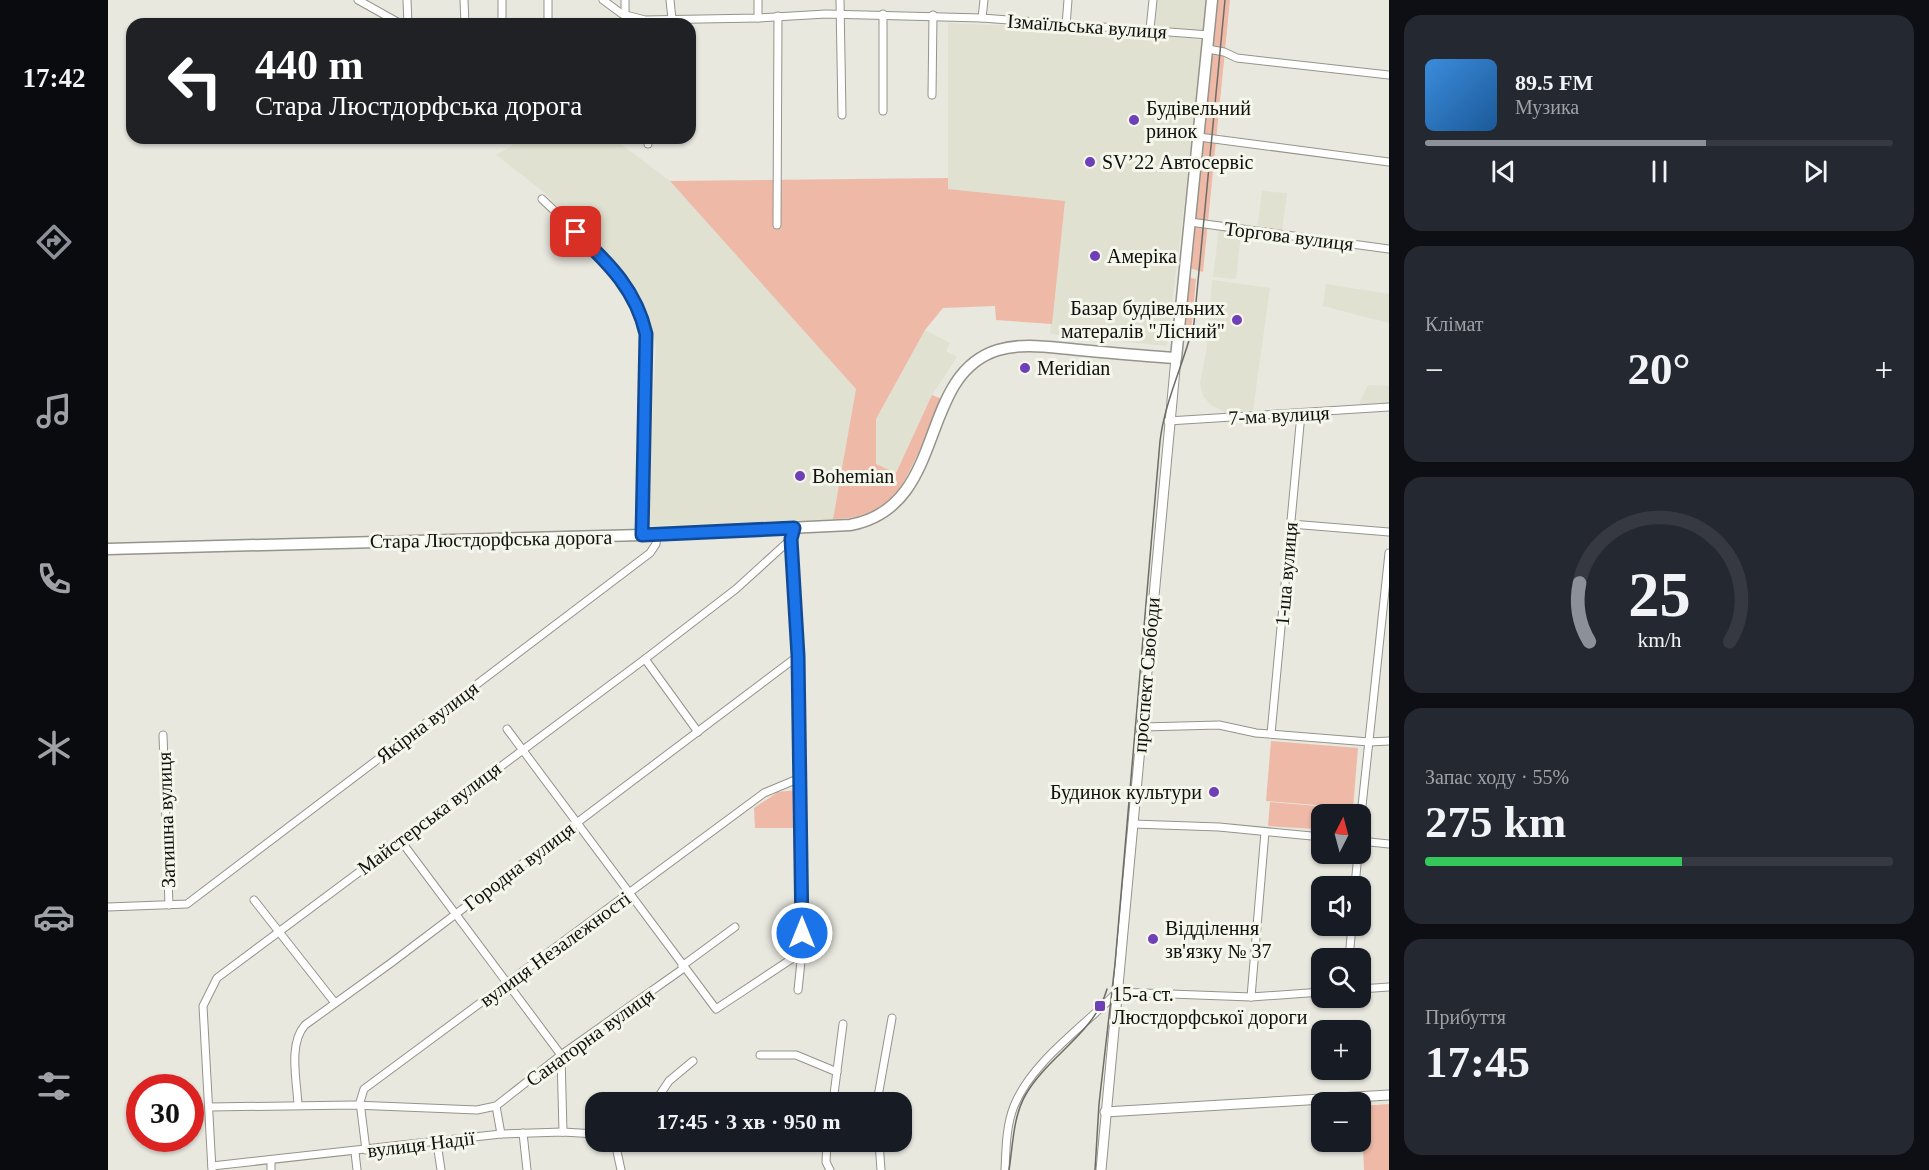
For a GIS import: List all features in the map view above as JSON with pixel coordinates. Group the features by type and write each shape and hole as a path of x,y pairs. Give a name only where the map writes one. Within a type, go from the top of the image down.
{"main road":[{"path":"1176,358 1212,0"},
{"name":"Стара Люстдорфська дорога","path":"108,549 657,535 859,523 877,517 897,503 909,487 958,380 970,366 988,354 1027,346 1176,358"}],"street":[{"path":"358,0 390,18"},
{"path":"407,0 408,18"},
{"path":"464,0 465,18"},
{"path":"502,0 502,18"},
{"path":"548,0 548,18"},
{"path":"603,0 634,18"},
{"path":"625,0 625,15"},
{"path":"670,0 672,18"},
{"path":"758,0 758,18"},
{"path":"840,0 842,116"},
{"name":"Ізмаїльська вулиця","path":"984,0 982,18 1209,35"},
{"path":"1066,26 1068,0"},
{"path":"1150,29 1153,0"},
{"path":"696,19 840,14 982,18"},
{"path":"883,14 883,111"},
{"path":"932,95 933,15"},
{"path":"777,225 778,16"},
{"path":"1208,49 1224,52 1237,58 1389,75"},
{"path":"1199,136 1389,162"},
{"path":"542,199 621,277 643,319 647,347 642,535"},
{"name":"Торгова вулиця","path":"1190,222 1389,249"},
{"name":"проспект Свободи","path":"1101,1170 1143,727 1168,421 1176,358"},
{"name":"7-ма вулиця","path":"1168,421 1389,407"},
{"name":"1-ша вулиця","path":"1271,734 1301,414"},
{"path":"1291,524 1389,532"},
{"path":"794,528 791,539 798,656 802,952 798,990"},
{"name":"Якірна вулиця","path":"169,905 188,904 650,553 656,544 657,535"},
{"name":"Майстерська вулиця","path":"212,1168 203,1006 217,978 521,749 645,659 736,589 791,539"},
{"path":"1362,804 1389,553"},
{"name":"Городна вулиця","path":"298,1105 297,1038 305,1025 798,656"},
{"path":"645,659 698,732"},
{"path":"1143,727 1219,725 1271,734 1369,742 1389,741"},
{"path":"507,729 579,822 683,967 717,1009 802,952"},
{"name":"Затишна вулиця","path":"163,735 169,905"},
{"name":"вулиця Незалежності","path":"360,1106 364,1089 764,793 800,778"},
{"path":"1134,824 1219,826 1311,836"},
{"path":"1251,997 1265,832"},
{"path":"401,841 561,1055 563,1132"},
{"path":"1371,842 1389,844"},
{"path":"254,900 335,1004"},
{"path":"108,907 169,905"},
{"name":"Санаторна вулиця","path":"496,1106 561,1055 735,927"},
{"path":"1371,988 1389,987"},
{"path":"1005,1170 1009,1124 1023,1089 1046,1060 1117,992 1251,997 1311,993"},
{"path":"879,1092 892,1018"},
{"path":"834,1092 843,1024"},
{"path":"760,1055 796,1055 837,1072"},
{"path":"662,1092 669,1081 693,1061"},
{"path":"1105,1112 1389,1095"},
{"name":"вулиця Надії","path":"210,1107 298,1105 477,1110 496,1106"},
{"path":"360,1106 366,1150"},
{"path":"496,1106 501,1134"},
{"path":"523,1133 527,1170"},
{"name":"вулиця Надії","path":"212,1168 501,1134 585,1133"},
{"path":"437,1143 441,1170"},
{"path":"355,1152 357,1170"},
{"path":"617,1152 621,1170"},
{"path":"826,1152 826,1162 830,1170"},
{"path":"880,1152 881,1170"},
{"path":"271,1160 271,1170"}],"shaded area":[{"path":"1158,0 1208,0 1205,33 1155,28"},
{"path":"1215,0 1230,0 1203,272 1189,268"},
{"name":"Будівельний ринок","path":"948,23 1110,30 1204,40 1167,346 1050,334 1065,201 948,189"},
{"path":"513,144 621,144 670,181 856,389 833,519 647,526 656,344 638,296 545,193 496,155"},
{"path":"948,178 948,189 1065,201 1052,324 996,320 995,306 943,308 925,330 876,419 876,464 896,473 932,395 942,399 907,475 899,490 882,509 864,516 833,519 856,389 670,181"},
{"path":"1262,191 1287,193 1282,232 1257,230"},
{"path":"1219,229 1241,232 1236,279 1213,277"},
{"path":"1190,278 1196,279 1188,341 1184,337"},
{"name":"Базар будівельних матералів \"Лісний\"","path":"1212,280 1270,288 1253,410 1226,413 1211,405 1203,396 1200,383 1206,353"},
{"path":"1326,284 1389,294 1389,323 1323,306"},
{"path":"925,330 950,343 946,351 957,357 932,395 896,473 876,464 876,419"},
{"path":"1368,385 1389,386 1389,403 1359,404"},
{"path":"1271,741 1358,748 1353,804 1311,805 1266,801"},
{"path":"796,790 796,828 755,828 754,808 778,792"},
{"path":"1270,802 1311,805 1311,829 1268,826"},
{"path":"1389,1104 1389,1170 1364,1170 1363,1152 1371,1152 1371,1105"}],"tram line":[{"path":"1095,1170 1099,1104 1115,964 1160,441 1170,396 1194,323 1225,0"},
{"path":"1009,1170 1018,1112 1026,1094 1035,1080 1082,1032 1101,1005 1107,989"}],"place":[{"name":"Будівельний ринок","path":"1134,120"},
{"name":"SV’22 Автосервіс","path":"1090,162"},
{"name":"Амеріка","path":"1095,256"},
{"name":"Базар будівельних матералів \"Лісний\"","path":"1237,320"},
{"name":"Meridian","path":"1025,368"},
{"name":"Bohemian","path":"800,476"},
{"name":"Будинок культури","path":"1214,792"},
{"name":"Відділення зв'язку № 37","path":"1153,939"},
{"name":"15-а ст. Люстдорфської дороги","path":"1100,1006"}],"route":[{"path":"576,232 621,277 643,319 647,347 642,535 794,528 791,539 798,656 802,933"}]}
